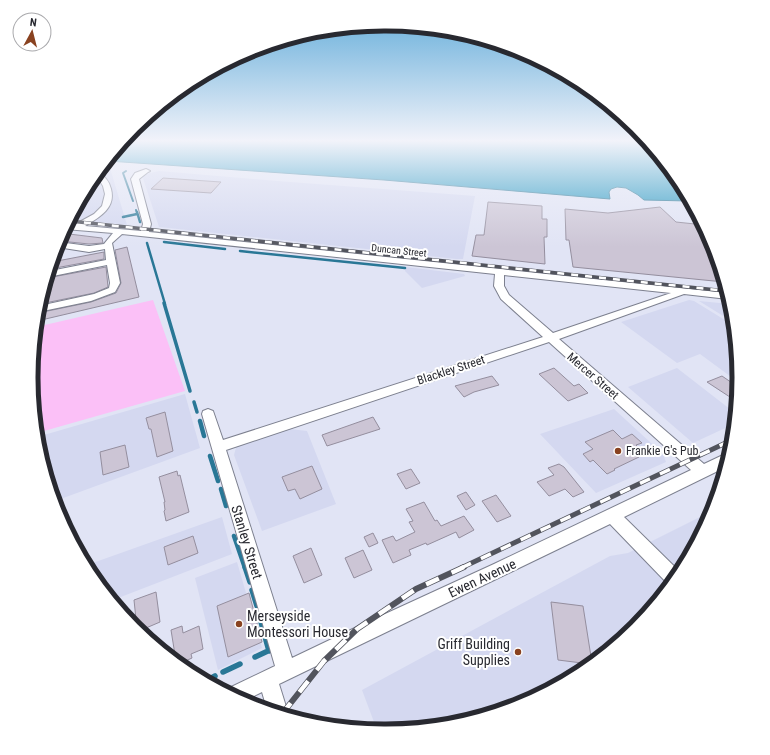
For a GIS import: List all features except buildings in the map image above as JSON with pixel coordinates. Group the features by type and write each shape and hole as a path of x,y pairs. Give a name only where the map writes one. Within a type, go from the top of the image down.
{"street":[{"path":"137,176 134,179 147,224 144,233"},
{"path":"77,227 102,211 109,203 109,194 105,181 102,178"},
{"name":"Duncan Street","path":"73,227 144,233 500,273 722,295"},
{"path":"46,307 100,295 111,291 115,283 107,246 108,243 120,231"},
{"path":"65,246 89,249 107,246"},
{"path":"55,273 110,262"},
{"name":"Mercer Street","path":"500,273 498,283 499,289 505,297 702,471"},
{"name":"Blackley Street","path":"218,447 550,338 683,292"},
{"name":"Stanley Street","path":"208,414 286,670"},
{"name":"Ewen Avenue","path":"241,692 500,570 721,462"},
{"path":"611,515 670,575"},
{"path":"268,679 276,707"}],"shaded area":[{"path":"103,176 112,176 127,225 76,220"},
{"path":"142,176 221,176 475,196 463,259 430,256 407,250 404,253 159,227"},
{"path":"406,267 464,274 465,276 422,288 405,271"},
{"path":"153,300 185,391 43,431 38,378 42,326"},
{"path":"689,300 694,301 727,321 732,378 700,354 677,363 621,322"},
{"path":"699,301 723,303 726,318"},
{"path":"677,368 730,409 728,427 693,443 628,387"},
{"path":"185,394 200,448 61,499 50,467 43,435"},
{"path":"614,409 663,454 666,462 596,493 540,434"},
{"path":"290,429 307,431 336,504 262,531 234,455 237,444"},
{"name":"Griff Building Supplies","path":"703,516 685,551 673,570 646,606 613,638 578,666 518,698 475,712 430,721 375,724 362,690 610,556 628,553"},
{"path":"222,517 232,554 118,598 93,563"},
{"path":"237,562 262,648 218,670 195,578"}],"water":[{"path":"329,176 667,176 683,201 644,200 626,188 617,187 611,189 609,192 610,199"}],"waterway":[{"path":"124,176 133,201"},
{"path":"137,212 140,222"},
{"path":"123,217 137,214"},
{"path":"164,242 225,249"},
{"path":"147,243 165,304"},
{"path":"240,251 405,268"},
{"path":"164,303 190,391"},
{"path":"194,402 197,412"},
{"path":"200,421 204,436"},
{"path":"210,456 218,481"},
{"path":"221,489 226,506"},
{"path":"234,536 245,568"},
{"path":"245,567 250,582"},
{"path":"252,590 257,606"},
{"path":"258,611 269,651"},
{"path":"255,657 269,651"},
{"path":"223,672 240,664"}],"railway":[{"path":"75,222 721,290"},
{"path":"461,568 725,443"},
{"path":"286,709 324,661 357,629 416,589 464,567"}],"place":[{"name":"Frankie G's Pub","path":"618,451"},
{"name":"Merseyside Montessori House","path":"239,624"},
{"name":"Griff Building Supplies","path":"518,652"}]}
